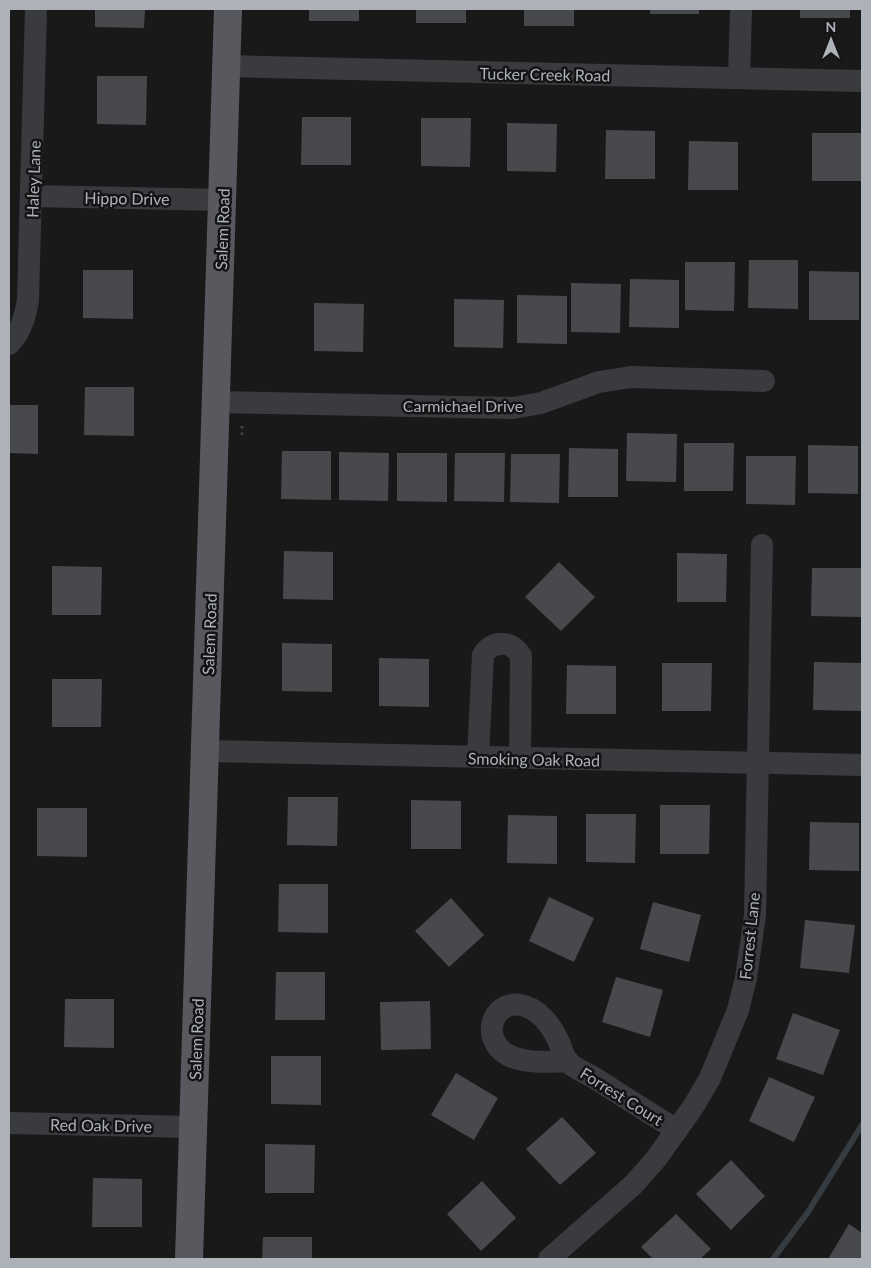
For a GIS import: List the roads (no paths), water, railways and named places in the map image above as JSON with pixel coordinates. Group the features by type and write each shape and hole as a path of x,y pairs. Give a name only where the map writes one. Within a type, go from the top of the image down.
{"main road":[{"name":"Salem Road","path":"189,1259 228,9"}],"street":[{"name":"Haley Lane","path":"9,344 17,336 24,320 28,300 36,9"},
{"path":"739,78 741,9"},
{"name":"Tucker Creek Road","path":"227,66 862,81"},
{"name":"Hippo Drive","path":"32,196 222,200"},
{"name":"Carmichael Drive","path":"217,402 513,408 541,403 599,382 631,377 764,381"},
{"name":"Forrest Lane","path":"550,1259 633,1185 656,1159 710,1078 738,1010 746,978 755,914 762,545"},
{"path":"478,757 483,655 493,645 502,644 511,645 517,649 521,656 520,758"},
{"name":"Smoking Oak Road","path":"206,751 862,765"},
{"name":"Forrest Court","path":"568,1062 676,1130"},
{"name":"Red Oak Drive","path":"9,1123 193,1127"}],"waterway":[{"path":"773,1259 808,1212 862,1125"}]}
